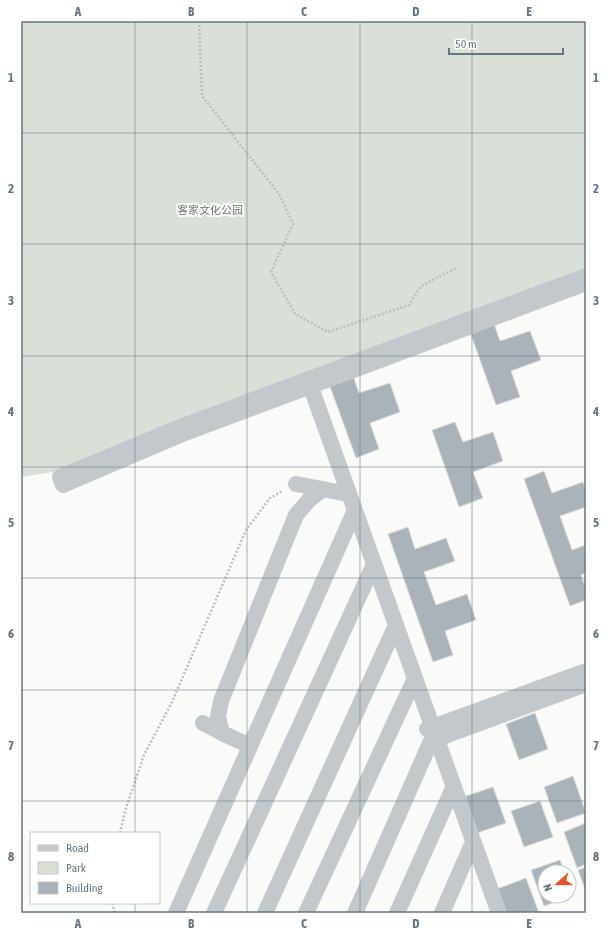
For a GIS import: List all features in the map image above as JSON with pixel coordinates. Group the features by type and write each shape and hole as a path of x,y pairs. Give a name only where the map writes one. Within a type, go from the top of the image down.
{"street":[{"path":"586,276 306,383 63,485 60,477 182,426 306,383 586,283"},
{"path":"306,383 342,493 353,514"},
{"path":"306,383 472,845 499,913"},
{"path":"296,484 342,493"},
{"path":"222,733 218,718 221,701 296,515 309,500 323,489"},
{"path":"176,913 353,514"},
{"path":"214,913 372,568"},
{"path":"265,913 394,629"},
{"path":"355,913 432,734 586,671"},
{"path":"306,913 413,681"},
{"path":"432,734 586,684"},
{"path":"203,723 250,746"},
{"path":"398,913 452,790"},
{"path":"442,913 472,845"},
{"path":"472,845 493,913"}],"path":[{"path":"199,21 202,96 279,194 293,224 271,272 295,314 328,332 409,305 421,286 456,268"},
{"path":"120,832 126,808 144,755 172,702 246,530 270,498 296,484"}],"green space":[{"name":"客家文化公园","path":"21,21 586,21 586,268 59,471 21,477"}],"building":[{"path":"493,321 500,341 530,331 541,360 511,371 520,397 496,405 469,329"},
{"path":"352,373 359,393 390,383 400,412 370,423 379,449 356,458 328,381"},
{"path":"455,422 463,442 493,432 503,461 473,472 483,498 459,507 432,430"},
{"path":"544,471 552,493 583,482 586,491 586,507 560,516 572,550 586,545 586,573 581,575 586,589 586,600 570,606 524,479"},
{"path":"408,527 415,549 446,538 455,561 424,572 436,605 467,594 476,620 445,631 453,655 433,662 388,534"},
{"path":"535,713 548,749 519,760 506,724"},
{"path":"573,776 586,813 557,823 544,787"},
{"path":"493,787 506,823 477,833 463,797"},
{"path":"540,801 553,837 524,847 511,811"},
{"path":"586,823 586,864 577,868 577,864 576,864 564,832"},
{"path":"560,860 561,864 548,864"},
{"path":"586,867 586,892 578,870"},
{"path":"537,868 537,887 531,870"},
{"path":"526,878 539,913 506,913 497,889"}]}
